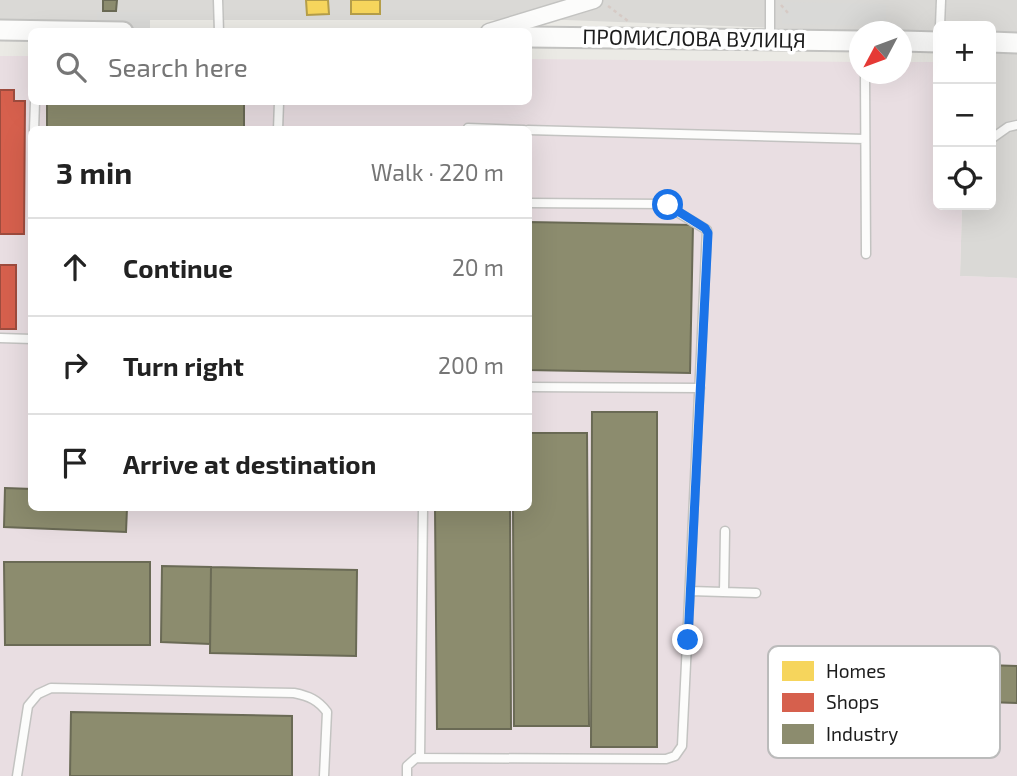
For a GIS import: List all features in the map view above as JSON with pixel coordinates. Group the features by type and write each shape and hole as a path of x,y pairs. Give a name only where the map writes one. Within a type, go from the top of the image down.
{"street":[{"path":"499,28 553,7 594,0"},
{"path":"0,30 28,30"},
{"name":"ПРОМИСЛОВА ВУЛИЦЯ","path":"532,37 849,41"},
{"path":"912,41 933,42"},
{"path":"996,42 1017,43"}],"lane":[{"path":"218,0 219,28"},
{"path":"769,40 770,0"},
{"path":"940,21 941,0"},
{"path":"865,84 866,254"},
{"path":"34,126 35,105"},
{"path":"278,126 279,105"},
{"path":"996,135 1008,127 1017,125"},
{"path":"532,130 865,139"},
{"path":"407,776 409,762 420,758 666,760 675,756 682,746 708,233 705,228 664,204 532,203"},
{"path":"0,338 28,339"},
{"path":"532,387 700,388"},
{"path":"420,758 423,511"},
{"path":"724,592 725,531"},
{"path":"690,591 756,593"},
{"path":"17,776 28,706 38,694 51,688 294,692 308,696 320,703 327,712 324,776"}],"path":[{"path":"776,0 788,13"}],"shaded area":[{"path":"0,0 1017,0 1017,278 960,276 962,210 996,210 996,21 933,21 933,34 912,33 912,21 849,21 849,31 566,20 0,20"},
{"path":"782,2 886,4 886,21 849,21 849,25 782,24"},
{"path":"97,12 150,12 150,28 97,28"},
{"path":"0,56 28,56 28,105 532,105 532,59 849,62 849,84 912,84 912,62 933,62 933,210 962,210 960,276 1017,278 1017,776 0,776"}],"building: Homes":[{"path":"306,0 328,0 329,14 307,15"},
{"path":"351,0 380,0 380,14 351,14"}],"building: Shops":[{"path":"0,90 14,90 14,101 25,101 24,234 0,234"},
{"path":"0,265 16,265 16,329 0,329"}],"building: Industry":[{"path":"103,0 117,0 116,11 103,11"},
{"path":"47,105 244,105 244,126 47,126"},
{"path":"532,222 693,225 690,373 532,370"},
{"path":"592,412 657,412 657,747 591,747"},
{"path":"532,433 587,433 589,726 514,726 513,511 532,511"},
{"path":"5,488 28,489 28,511 127,511 126,532 4,527"},
{"path":"435,511 510,511 511,729 437,729"},
{"path":"4,562 150,562 150,645 5,645"},
{"path":"162,566 211,567 210,644 161,642"},
{"path":"211,567 357,570 356,656 210,653"},
{"path":"1000,665 1017,666 1017,703 1000,702"},
{"path":"71,712 292,716 292,776 70,776"}],"route":[{"path":"668,205 705,228 708,233 688,640"}]}
